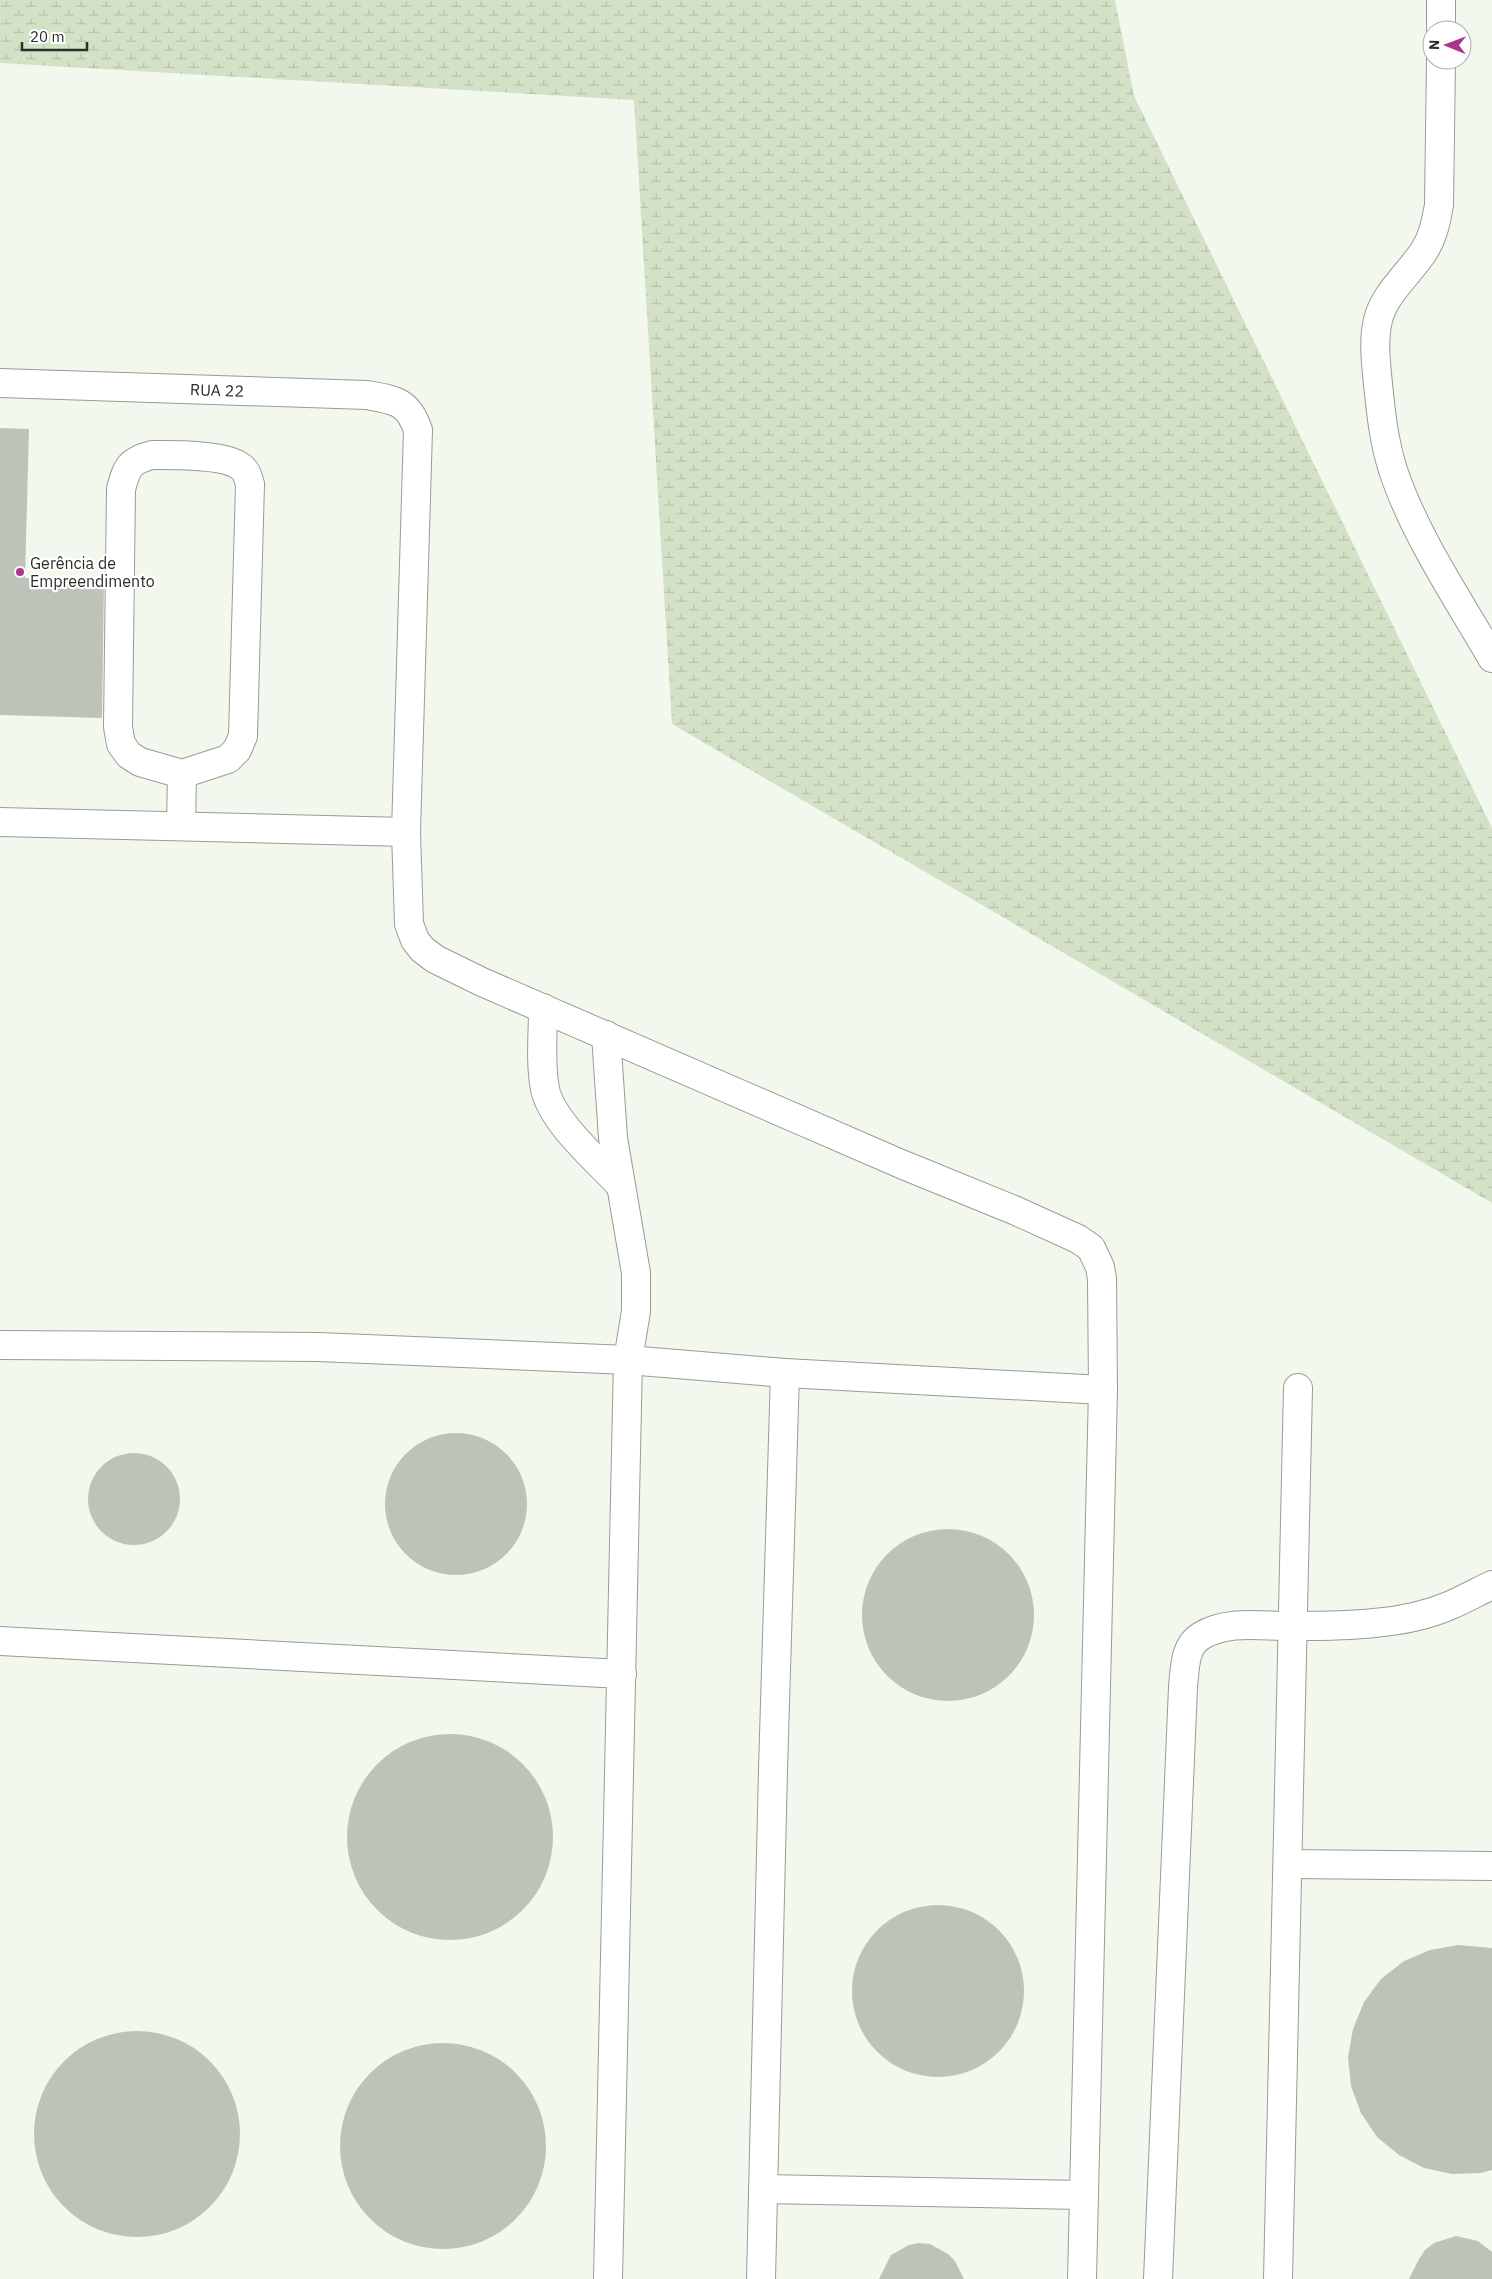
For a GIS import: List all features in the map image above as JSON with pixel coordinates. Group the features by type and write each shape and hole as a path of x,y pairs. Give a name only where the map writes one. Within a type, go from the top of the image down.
{"lane":[{"path":"1441,20 1442,0"},
{"path":"1441,70 1439,205 1436,223 1424,250 1382,306 1376,335 1376,362 1382,422 1393,471 1411,516 1492,658"},
{"name":"RUA 22","path":"0,383 366,395 390,399 404,405 413,417 418,430 406,832"},
{"path":"152,454 194,456 235,463 242,467 247,474 250,484 243,736 237,750 228,759 182,774 140,762 129,755 121,744 118,727 121,489 130,465 137,458 152,454"},
{"path":"181,826 182,774"},
{"path":"0,822 406,832 409,924 415,940 434,959 901,1164 1014,1210 1086,1243 1096,1255 1102,1279 1103,1390 1082,2279"},
{"path":"543,1008 543,1063 547,1096 559,1117 573,1135 620,1184"},
{"path":"606,1035 613,1138 636,1273 636,1312 628,1360 608,2279"},
{"path":"0,1345 318,1347 628,1360 785,1373 1103,1390"},
{"path":"761,2279 773,1769 785,1373"},
{"path":"1278,2279 1298,1388"},
{"path":"1158,2279 1176,1820 1186,1656 1191,1645 1200,1636 1216,1629 1233,1625 1294,1626 1374,1623 1411,1616 1450,1606 1492,1585"},
{"path":"0,1641 622,1674"},
{"path":"1288,1864 1492,1866"},
{"path":"763,2189 1084,2196"}],"green space":[{"path":"0,0 1115,0 1134,96 1492,828 1492,1203 672,724 634,100 0,63"}],"building":[{"name":"Gerência de Empreendimento","path":"0,428 29,429 25,578 104,580 102,718 0,715"},
{"path":"456,1433 470,1434 483,1438 507,1453 522,1477 526,1490 526,1518 522,1531 507,1555 483,1570 470,1574 456,1575 442,1574 429,1570 405,1555 390,1531 386,1518 385,1504 386,1490 390,1477 405,1453 429,1438 442,1434"},
{"path":"125,1453 143,1453 160,1460 173,1473 180,1490 180,1508 173,1525 160,1538 143,1545 125,1545 108,1538 95,1525 88,1508 88,1490 95,1473 108,1460"},
{"path":"940,1529 956,1529 981,1535 989,1539 1003,1548 1015,1560 1028,1582 1034,1615 1028,1648 1015,1670 1003,1682 981,1695 956,1701 940,1701 915,1695 907,1691 893,1682 881,1670 868,1648 862,1623 862,1607 868,1582 872,1574 881,1560 893,1548 915,1535"},
{"path":"450,1734 480,1738 499,1746 523,1764 541,1788 549,1807 553,1837 549,1867 541,1886 523,1910 499,1928 480,1936 450,1940 420,1936 401,1928 377,1910 359,1886 351,1867 347,1837 351,1807 359,1788 377,1764 401,1746 420,1738"},
{"path":"930,1905 946,1905 971,1911 979,1915 993,1924 1005,1936 1018,1958 1024,1991 1018,2024 1005,2046 993,2058 971,2071 946,2077 930,2077 905,2071 897,2067 883,2058 871,2046 858,2024 852,1999 852,1983 858,1958 862,1950 871,1936 883,1924 905,1911"},
{"path":"1458,1945 1492,1948 1492,2170 1481,2173 1452,2174 1424,2168 1399,2155 1377,2137 1361,2113 1351,2086 1348,2057 1353,2029 1364,2002 1381,1979 1404,1961 1430,1950"},
{"path":"127,2031 147,2031 167,2035 186,2043 210,2061 228,2085 236,2104 240,2134 236,2164 228,2183 210,2207 186,2225 167,2233 147,2237 127,2237 107,2233 88,2225 72,2214 57,2199 46,2183 38,2164 34,2144 34,2124 38,2104 46,2085 57,2069 72,2054 88,2043 107,2035"},
{"path":"443,2043 473,2047 492,2055 516,2073 534,2097 542,2116 546,2146 542,2176 534,2195 516,2219 492,2237 473,2245 443,2249 413,2245 394,2237 370,2219 352,2195 344,2176 340,2146 344,2116 352,2097 370,2073 394,2055 413,2047"},
{"path":"1456,2236 1478,2241 1492,2252 1492,2279 1409,2279 1425,2250 1434,2243"},
{"path":"919,2243 930,2244 948,2254 955,2261 964,2279 879,2279 891,2255 909,2245"}],"place":[{"name":"Gerência de Empreendimento","path":"20,572"}]}
